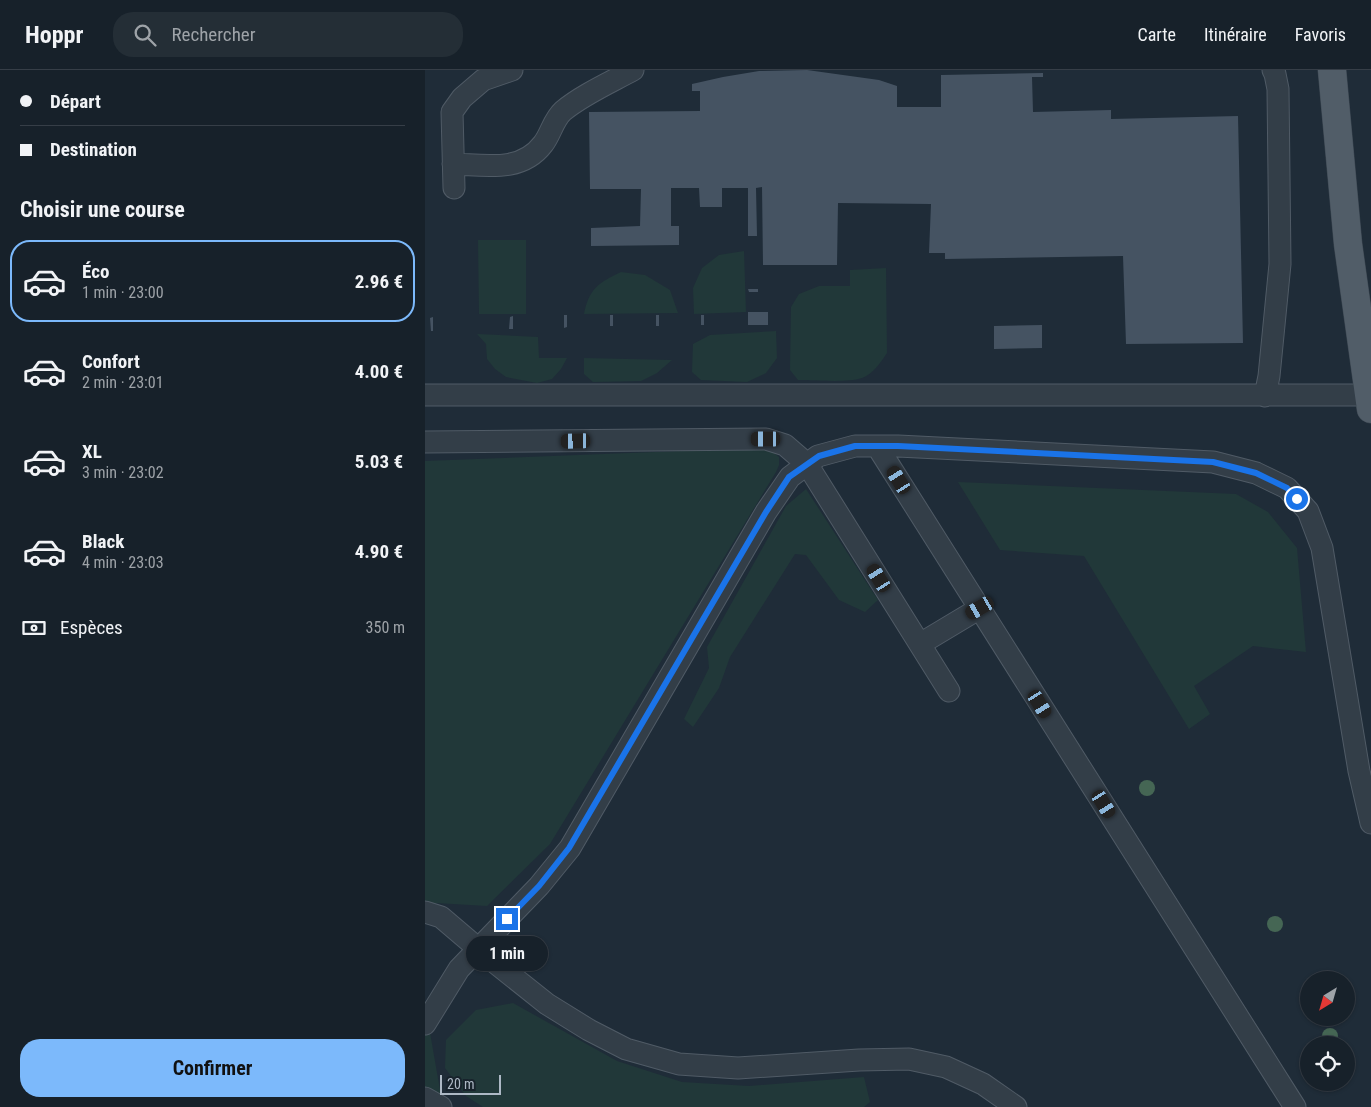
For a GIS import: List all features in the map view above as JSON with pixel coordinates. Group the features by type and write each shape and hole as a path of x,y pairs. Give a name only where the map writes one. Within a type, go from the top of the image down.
{"main road":[{"path":"1332,70 1348,244 1370,402"}],"lane":[{"path":"454,188 452,112 462,98 483,80 511,70"},
{"path":"453,164 502,166 521,162 534,154 545,142 553,124 562,112 633,70"},
{"path":"1265,396 1269,376 1280,264 1278,89 1273,70"},
{"path":"425,396 1265,396 1370,402"},
{"path":"425,442 766,439 785,444 807,464 949,691"},
{"path":"425,1024 459,969 539,886 569,848 766,512 789,477 819,456 855,446 898,446 1213,462 1256,473 1287,488 1308,511 1322,548 1359,771 1371,824"},
{"path":"877,446 1295,1107"},
{"path":"919,644 980,608"},
{"path":"425,912 441,917 547,1004 589,1030 626,1049 679,1064 738,1068 859,1060 909,1059 946,1067 983,1084 1015,1107"},
{"path":"425,1098 441,1107"}],"green space":[{"path":"478,240 526,240 526,314 479,314"},
{"path":"744,251 746,312 694,314 693,288 702,268 719,255"},
{"path":"886,268 887,353 879,364 866,376 856,380 798,380 790,370 791,307 799,294 819,286 850,286 850,270"},
{"path":"621,272 645,275 670,290 678,313 584,314 589,298 596,288"},
{"path":"776,331 777,358 766,373 747,382 701,380 692,372 693,344 710,335"},
{"path":"477,334 538,337 539,358 567,358 561,369 552,379 537,383 506,377 495,369 487,359 486,344"},
{"path":"584,358 672,360 657,373 641,381 593,382 584,374"},
{"path":"758,448 770,450 779,457 779,465 776,472 550,844 487,906 436,903 425,920 425,461"},
{"path":"958,482 1236,494 1268,512 1297,548 1306,652 1253,646 1194,686 1210,714 1189,729 1084,556 1000,550"},
{"path":"806,489 878,600 865,612 839,600 806,555 795,554 730,657 719,688 693,727 684,719 709,668 707,647 786,506"},
{"path":"513,1003 617,1061 682,1082 749,1086 864,1077 870,1102 864,1107 483,1107 466,1096 445,1068 446,1040 476,1010"},
{"path":"425,1004 443,1107 425,1107"}],"building":[{"path":"807,70 879,80 897,86 897,107 941,107 941,75 1043,73 1043,77 1032,77 1033,112 1111,110 1111,119 1238,116 1243,343 1126,344 1123,256 945,259 945,253 929,253 931,204 838,203 837,265 763,265 762,187 756,188 757,236 748,236 748,188 722,188 722,207 700,207 699,188 671,188 671,226 679,226 679,245 591,246 591,228 640,226 641,189 590,189 589,112 700,111 700,91 692,91 692,84 759,71"},
{"path":"748,289 758,289 758,292 749,292"},
{"path":"748,312 768,312 768,325 748,325"},
{"path":"564,315 567,315 567,327 564,328"},
{"path":"610,315 613,315 613,326 610,326"},
{"path":"656,315 659,315 659,326 656,326"},
{"path":"701,315 704,315 704,325 701,325"},
{"path":"513,316 513,329 509,329 510,317"},
{"path":"433,317 433,331 431,331 430,318"},
{"path":"1042,325 1042,348 994,349 994,326"}],"route":[{"path":"507,919 539,886 569,848 766,512 789,477 819,456 855,446 898,446 1213,462 1256,473 1287,488 1297,499"}]}
